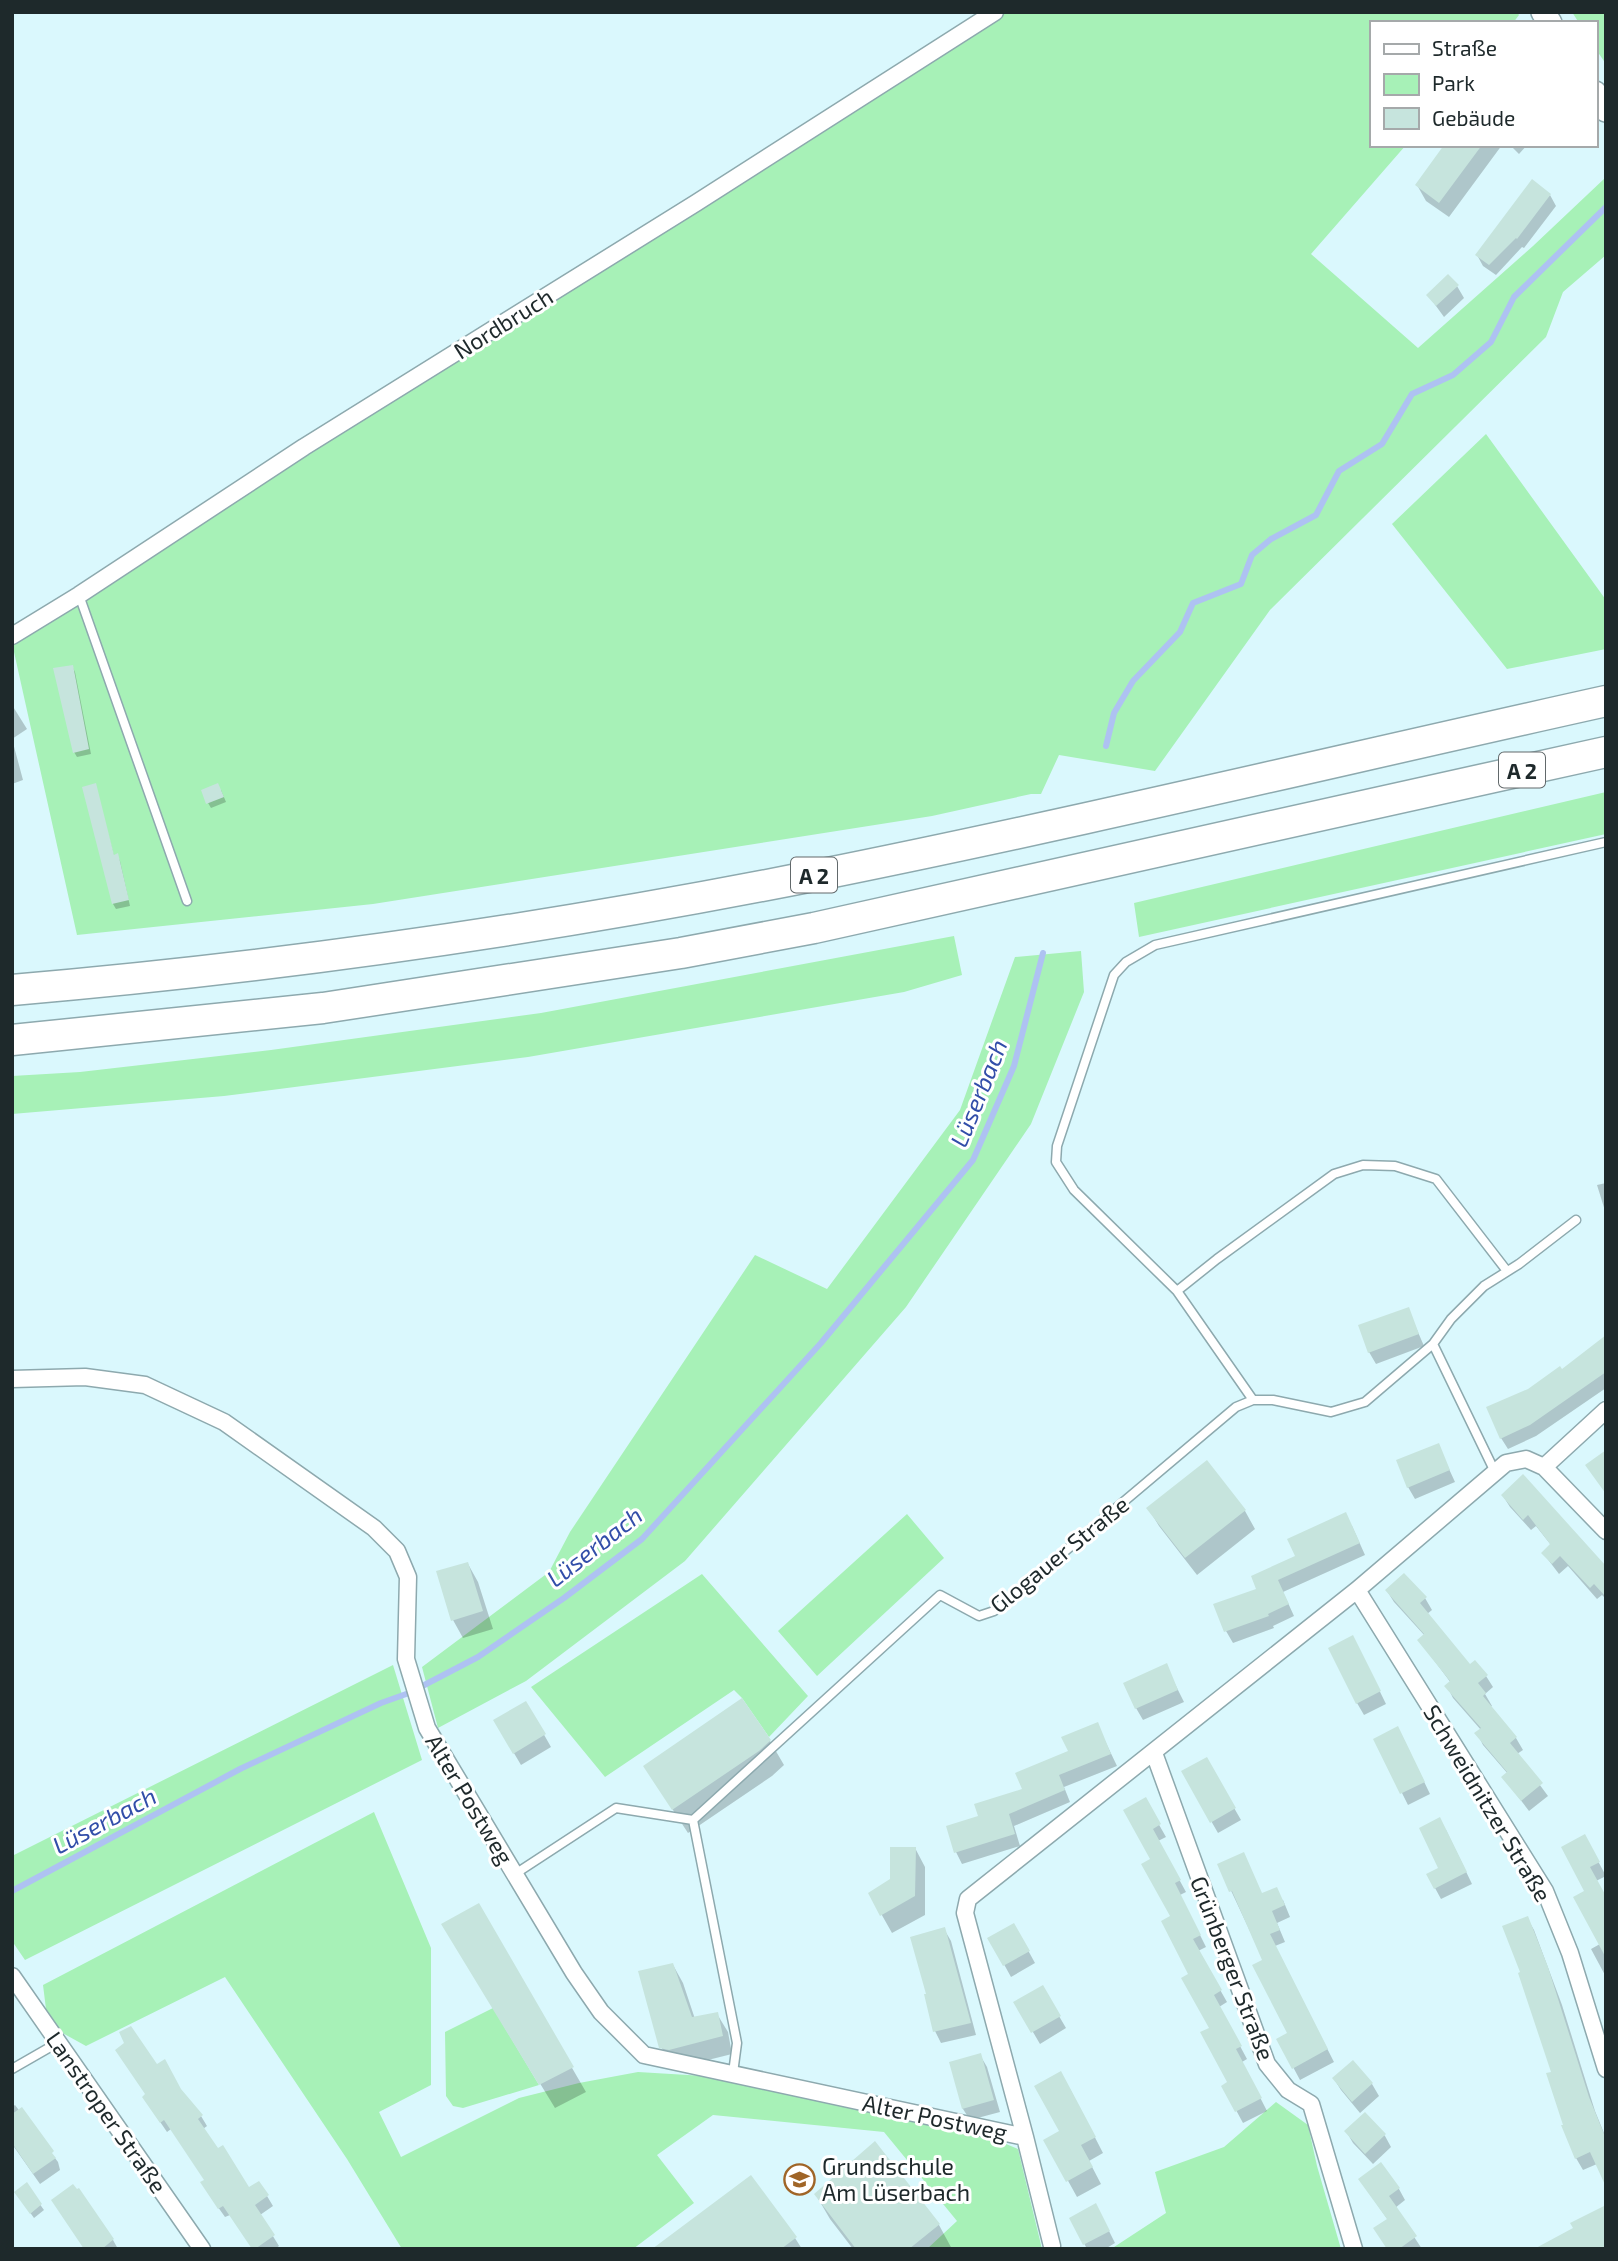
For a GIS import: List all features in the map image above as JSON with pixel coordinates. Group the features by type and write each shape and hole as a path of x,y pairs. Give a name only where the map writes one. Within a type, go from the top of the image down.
{"highway":[{"name":"A 2","path":"12,990 322,956 675,902 956,846 1606,701"},
{"name":"A 2","path":"12,1040 323,1008 681,953 814,928 1606,752"}],"street":[{"name":"Nordbruch","path":"12,636 304,447 696,203 995,12"},
{"name":"Alter Postweg","path":"12,1379 85,1377 145,1385 224,1422 374,1528 397,1551 408,1577 406,1659 426,1728 574,1973 601,2012 645,2055 1025,2137"},
{"path":"1544,1467 1606,1410"},
{"path":"1052,2247 965,1913 968,1899 1357,1590 1506,1463 1526,1459 1544,1467 1606,1531"},
{"name":"Schweidnitzer Straße","path":"1357,1590 1545,1891 1570,1952 1606,2069"},
{"name":"Grünberger Straße","path":"1154,1753 1267,2064 1288,2090 1311,2104 1354,2249"},
{"name":"Lanstroper Straße","path":"12,1976 202,2249"}],"lane":[{"path":"79,595 187,901"},
{"path":"1576,1220 1485,1286 1451,1319 1433,1344 1365,1402 1331,1412 1273,1400 1253,1400 1177,1291 1074,1190 1056,1162 1057,1146 1114,975 1126,962 1156,945 1606,842"},
{"path":"1177,1291 1334,1174 1363,1165 1395,1166 1436,1179 1507,1271"},
{"path":"1433,1344 1495,1472"},
{"name":"Glogauer Straße","path":"693,1820 940,1595 979,1616 994,1611 1236,1407 1253,1400"},
{"path":"515,1874 616,1808 693,1820 737,2043 733,2073"},
{"path":"12,2069 59,2042"}],"green space":[{"path":"995,12 1517,12 1519,15 1514,21 1370,21 1370,147 1404,147 1311,254 1418,348 1605,178 1606,255 1563,292 1546,337 1270,610 1155,771 1059,755 1041,794 932,816 373,904 77,935 12,643"},
{"path":"1572,12 1606,12 1606,64 1597,51 1597,21 1578,21"},
{"path":"1486,434 1606,600 1606,649 1507,669 1392,524"},
{"path":"1606,792 1606,834 1139,937 1134,903"},
{"path":"954,936 962,975 904,992 528,1057 224,1096 12,1114 12,1076 80,1072 271,1050 541,1013"},
{"path":"1081,951 1084,992 1031,1124 906,1307 685,1561 526,1681 438,1728 422,1667 549,1572 570,1532 755,1255 827,1289 960,1110 1015,957"},
{"path":"907,1514 944,1558 817,1676 778,1631"},
{"path":"702,1574 808,1696 769,1737 734,1690 605,1777 531,1687"},
{"path":"393,1665 422,1760 25,1960 12,1941 12,1856"},
{"path":"374,1812 431,1948 431,2085 379,2112 401,2157 519,2098 579,2083 638,2072 721,2077 987,2136 1018,2149 1042,2249 927,2249 957,2221 884,2132 713,2115 657,2155 694,2203 633,2249 402,2249 347,2159 225,1977 86,2046 48,2025 43,1985"},
{"path":"493,2008 539,2085 463,2108 453,2106 446,2096 445,2032"},
{"path":"1276,2102 1308,2125 1341,2249 1111,2249 1166,2213 1155,2172 1224,2147"}],"building":[{"path":"1443,147 1481,147 1439,203 1415,185"},
{"path":"1532,179 1551,194 1517,239 1489,265 1475,255"},
{"path":"1448,274 1459,285 1436,306 1426,295"},
{"path":"73,665 89,749 73,753 53,668"},
{"path":"96,783 114,855 118,853 129,900 112,904 82,787"},
{"path":"218,783 224,797 206,804 201,790"},
{"path":"1409,1307 1419,1334 1368,1353 1358,1325"},
{"path":"1606,1335 1606,1372 1530,1425 1500,1439 1486,1407 1528,1389 1560,1366 1562,1369"},
{"path":"1439,1443 1450,1470 1407,1488 1396,1460"},
{"path":"1606,1450 1606,1494 1585,1465"},
{"path":"1207,1460 1246,1510 1185,1558 1146,1508"},
{"path":"1523,1474 1606,1566 1606,1597 1594,1584 1590,1588 1560,1556 1552,1564 1541,1553 1550,1544 1528,1515 1523,1520 1501,1495"},
{"path":"1346,1512 1360,1543 1278,1580 1289,1604 1268,1614 1269,1616 1224,1632 1213,1604 1256,1589 1251,1576 1295,1556 1287,1539"},
{"path":"468,1562 483,1611 451,1621 436,1571"},
{"path":"1404,1573 1427,1597 1420,1603 1470,1664 1475,1660 1488,1675 1478,1683 1486,1693 1483,1696 1517,1737 1510,1743 1543,1783 1521,1801 1501,1777 1507,1772 1474,1733 1481,1728 1444,1686 1450,1681 1417,1640 1424,1634 1385,1590"},
{"path":"1353,1635 1381,1691 1356,1704 1328,1648"},
{"path":"1167,1663 1178,1690 1135,1709 1123,1683"},
{"path":"742,1698 771,1740 672,1810 643,1766"},
{"path":"526,1701 546,1734 513,1754 493,1720"},
{"path":"1098,1722 1111,1754 1059,1775 1065,1790 1009,1814 1015,1834 954,1853 946,1826 978,1816 974,1804 1022,1789 1015,1773 1068,1751 1061,1737"},
{"path":"1398,1726 1425,1782 1400,1794 1373,1739"},
{"path":"1207,1757 1236,1808 1210,1823 1181,1771"},
{"path":"1146,1797 1161,1824 1153,1829 1181,1880 1175,1883 1201,1935 1193,1939 1222,1990 1214,1995 1242,2046 1236,2049 1262,2098 1235,2112 1221,2086 1227,2082 1200,2032 1209,2028 1181,1978 1188,1974 1161,1921 1170,1916 1141,1864 1150,1859 1123,1810"},
{"path":"1440,1817 1467,1872 1434,1889 1426,1874 1438,1868 1419,1828"},
{"path":"1585,1834 1600,1862 1590,1867 1606,1896 1606,1958 1573,1897 1584,1891 1561,1847"},
{"path":"890,1847 916,1847 915,1896 880,1916 868,1893 890,1879"},
{"path":"1244,1852 1262,1893 1277,1887 1285,1905 1272,1911 1280,1930 1270,1934 1328,2049 1292,2069 1276,2039 1287,2033 1252,1965 1262,1960 1232,1891 1229,1892 1217,1864"},
{"path":"479,1903 574,2067 539,2085 441,1924"},
{"path":"1528,1916 1548,1967 1589,2097 1606,2139 1606,2187 1590,2152 1575,2159 1561,2125 1546,2073 1551,2072 1518,1973 1520,1972 1502,1926"},
{"path":"1014,1923 1030,1951 1003,1966 987,1938"},
{"path":"945,1927 971,2023 933,2032 926,1994 910,1937"},
{"path":"673,1963 692,2017 718,2012 723,2036 669,2050 659,2048 638,1971"},
{"path":"1043,1985 1061,2016 1031,2033 1013,2002"},
{"path":"131,2026 157,2064 165,2059 181,2089 203,2115 198,2119 218,2148 223,2145 249,2187 259,2181 269,2195 255,2205 275,2235 255,2249 252,2249 223,2206 218,2209 200,2182 204,2180 164,2120 160,2123 142,2097 145,2094 115,2050 124,2043 119,2032"},
{"path":"981,2053 994,2100 962,2109 949,2062"},
{"path":"1353,2060 1373,2083 1352,2102 1332,2078"},
{"path":"1061,2071 1096,2137 1081,2145 1093,2167 1066,2182 1043,2140 1059,2131 1034,2086"},
{"path":"22,2107 54,2151 52,2153 56,2158 33,2174 12,2143 12,2114"},
{"path":"1365,2112 1386,2134 1365,2154 1344,2131"},
{"path":"875,2141 940,2224 909,2249 856,2249 814,2194"},
{"path":"1381,2162 1400,2188 1389,2196 1417,2236 1399,2249 1387,2249 1373,2228 1387,2219 1358,2179"},
{"path":"751,2175 797,2237 781,2249 652,2249"},
{"path":"27,2182 42,2204 30,2214 14,2192"},
{"path":"73,2184 79,2188 114,2239 102,2249 84,2249 51,2200"},
{"path":"1096,2203 1110,2231 1083,2245 1069,2218"},
{"path":"1606,2205 1606,2249 1534,2249 1573,2228 1570,2223"}],"waterway":[{"name":"Lüserbach","path":"1106,746 1114,713 1133,681 1180,632 1193,603 1241,584 1252,555 1271,539 1316,515 1339,471 1382,444 1412,394 1453,375 1491,342 1514,297 1606,207"},
{"name":"Lüserbach","path":"12,1891 240,1769 381,1703 409,1693 478,1657 564,1598 642,1539 821,1343 973,1160 1014,1066 1043,953"}],"place":[{"name":"Grundschule Am Lüserbach","path":"799,2179"}]}
